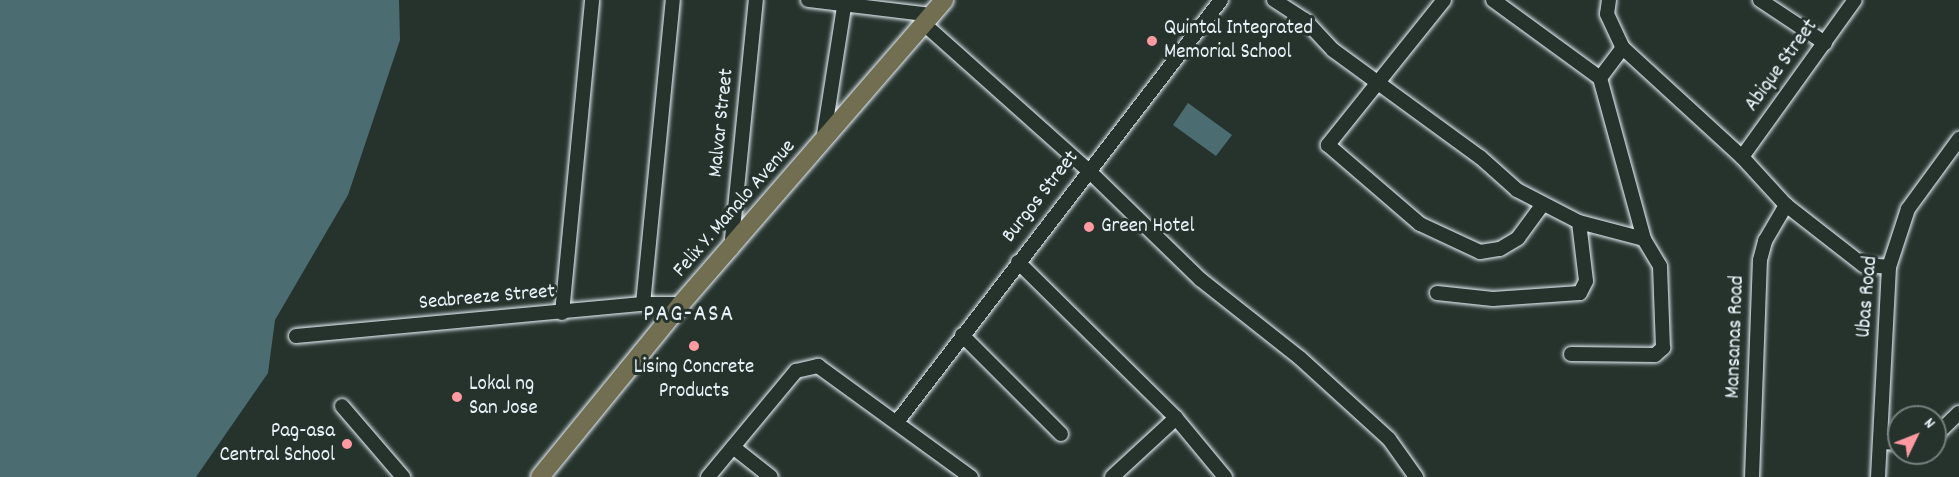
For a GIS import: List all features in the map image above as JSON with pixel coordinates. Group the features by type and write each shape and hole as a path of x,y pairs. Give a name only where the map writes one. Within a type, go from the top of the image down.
{"main road":[{"name":"Felix Y. Manalo Avenue","path":"540,477 681,304 730,251 944,0"}],"street":[{"path":"562,313 592,0"},
{"path":"643,304 673,0"},
{"name":"Malvar Street","path":"730,251 756,0"},
{"path":"808,0 845,2 928,19 1200,279 1300,358 1389,439 1416,477"},
{"name":"Burgos Street","path":"897,422 1017,262 1221,0"},
{"path":"1274,0 1305,20 1333,50 1480,157 1517,190 1579,222 1644,239"},
{"path":"1444,0 1328,145 1420,224 1480,252 1500,249 1518,238 1543,204"},
{"path":"1493,0 1600,78 1644,239 1660,266 1663,348 1655,355 1571,354"},
{"path":"1609,0 1607,14 1623,48 1742,157 1786,205 1863,265 1888,267"},
{"path":"1760,0 1825,43"},
{"name":"Abique Street","path":"1742,157 1856,0"},
{"path":"822,143 845,2"},
{"path":"1600,78 1623,48"},
{"name":"Ubas Road","path":"1878,477 1888,267 1908,209 1959,139"},
{"name":"Mansanas Road","path":"1752,477 1760,260 1765,241 1786,205"},
{"path":"1437,293 1492,299 1580,293 1587,281 1579,222"},
{"path":"1017,262 1176,418 1225,477"},
{"name":"Seabreeze Street","path":"296,336 643,304 681,304"},
{"path":"962,335 1061,434"},
{"path":"708,477 796,371 818,366 971,477"},
{"path":"342,406 403,477"},
{"path":"1947,424 1959,413"},
{"path":"1112,477 1176,418"},
{"path":"1880,442 1887,442"},
{"path":"734,447 771,477"}],"water":[{"path":"0,0 399,0 400,40 348,195 275,320 268,373 196,477 0,477"},
{"path":"1188,103 1232,135 1216,156 1173,125"}],"place":[{"name":"Quintal Integrated Memorial School","path":"1152,41"},
{"name":"Green Hotel","path":"1089,227"},
{"name":"Lising Concrete Products","path":"694,346"},
{"name":"Lokal ng San Jose","path":"457,397"},
{"name":"Pag-asa Central School","path":"347,444"}],"district":[{"name":"PAG-ASA","path":"689,316"}]}
